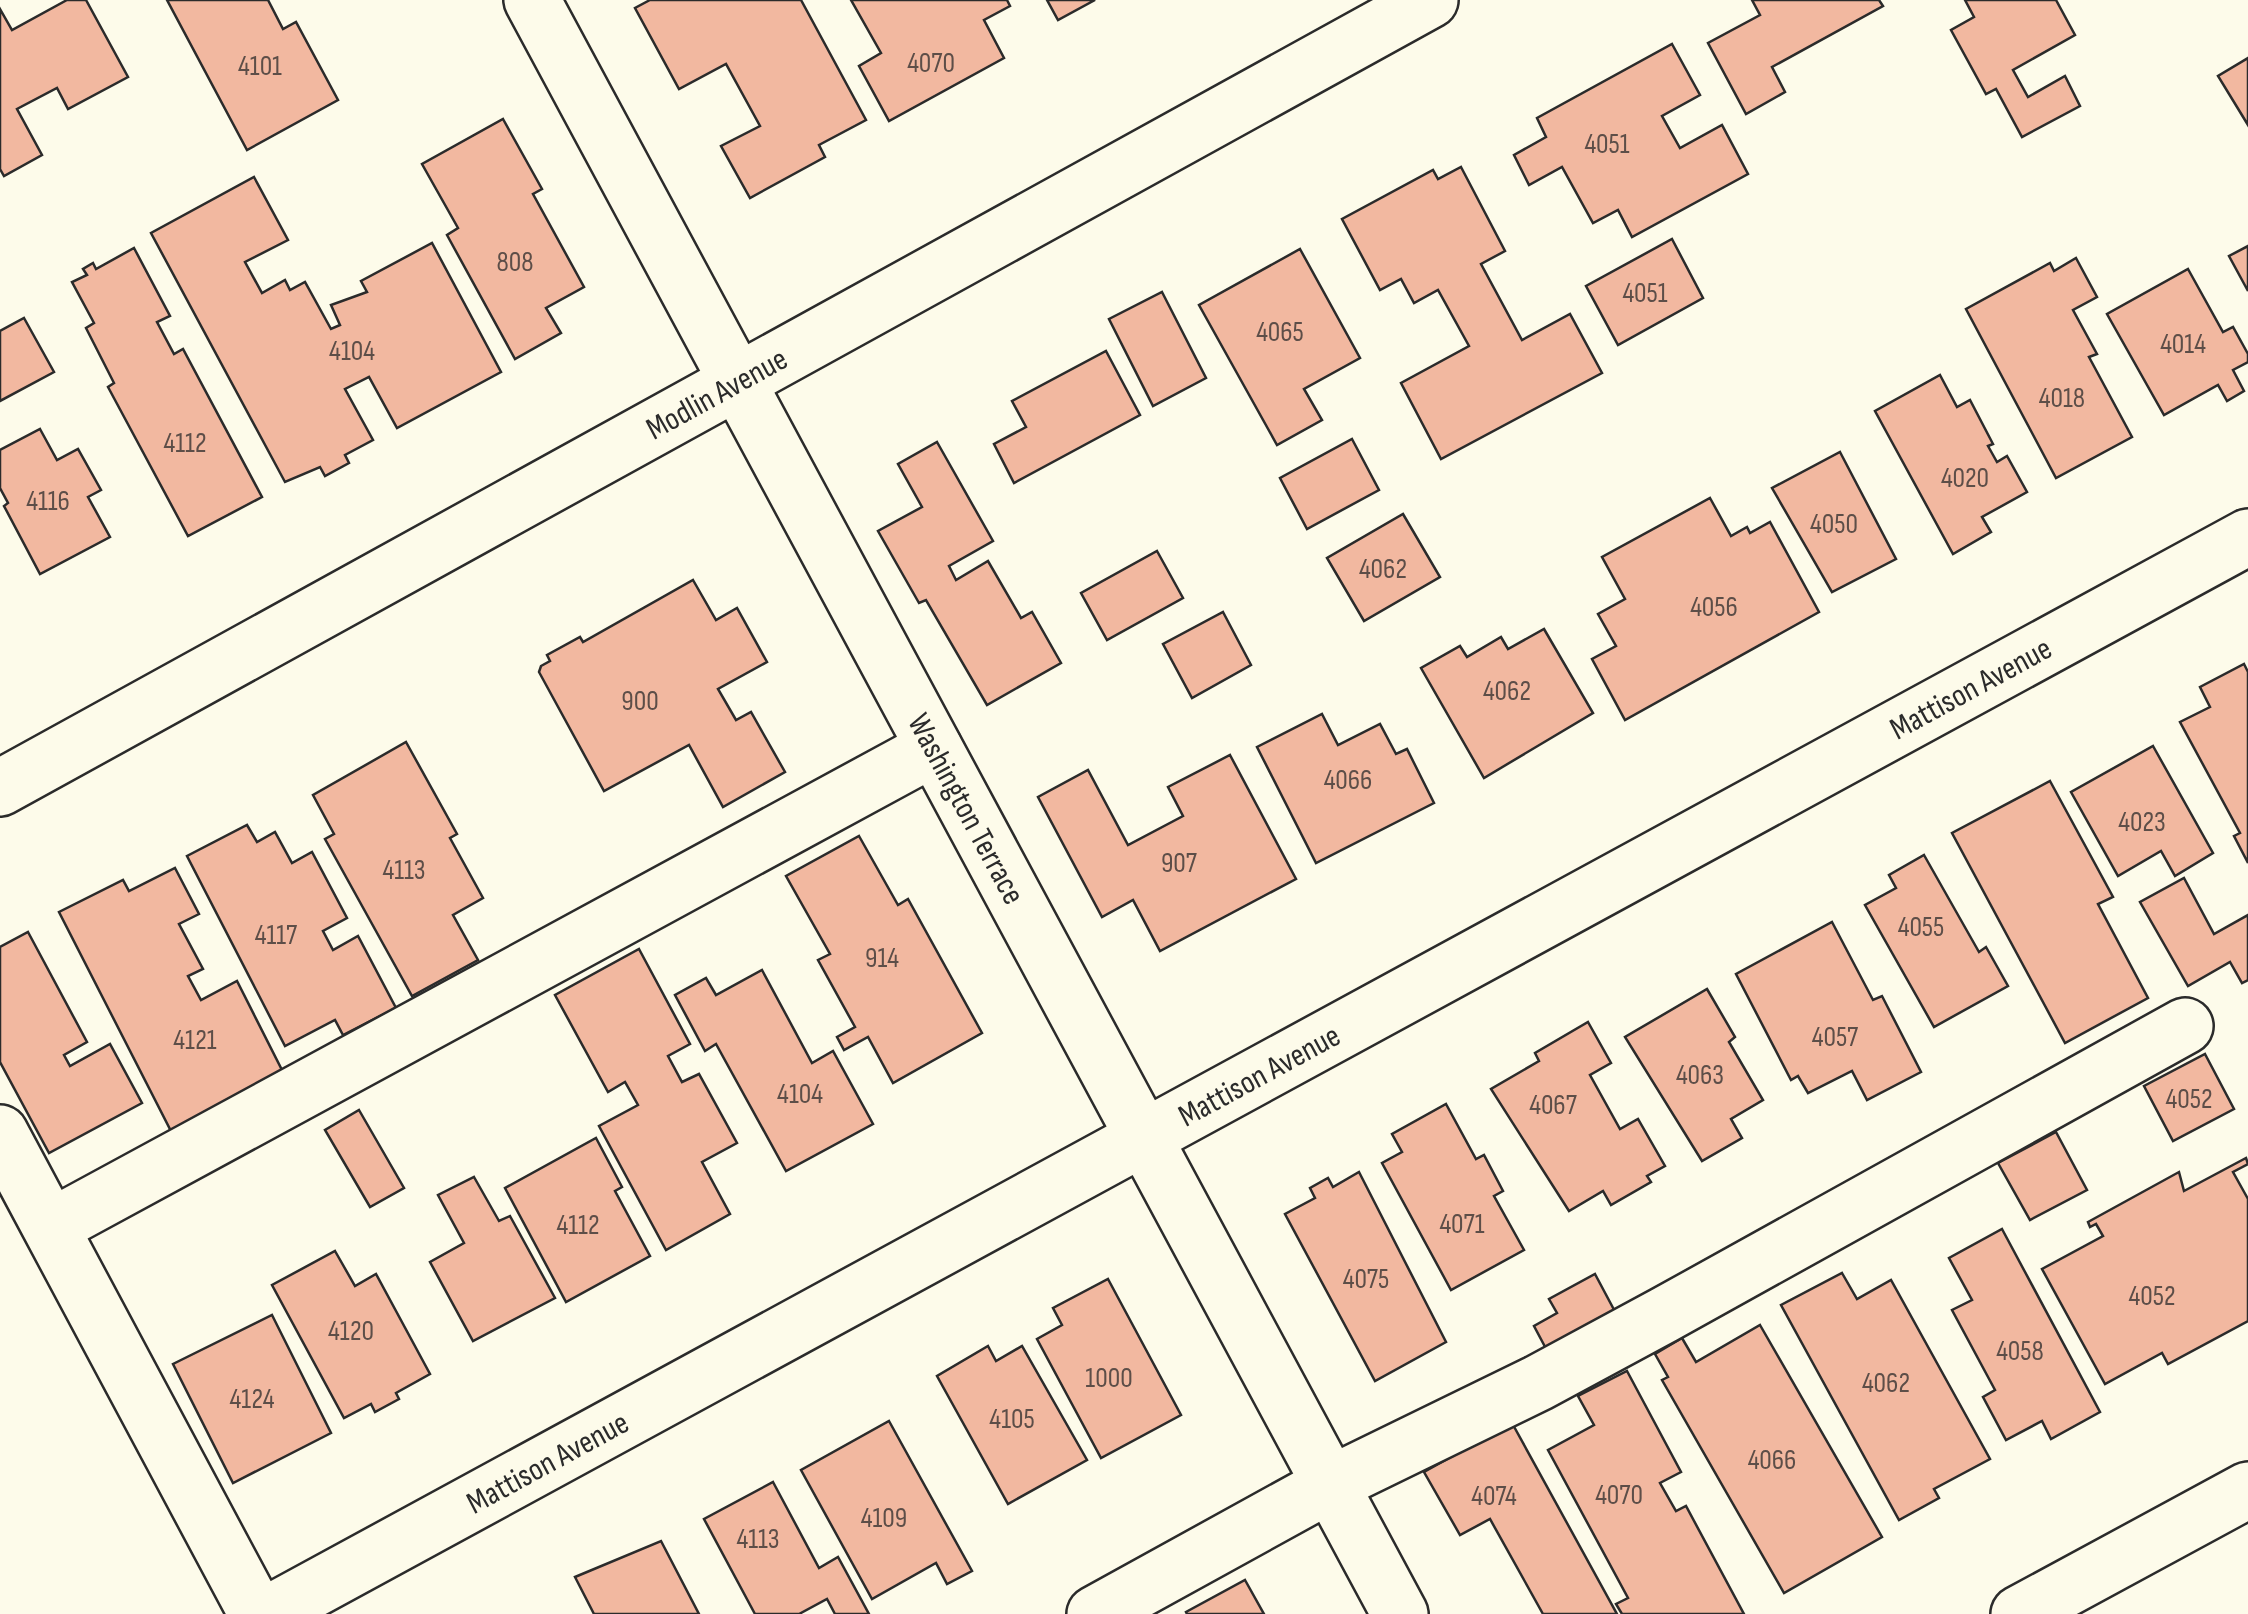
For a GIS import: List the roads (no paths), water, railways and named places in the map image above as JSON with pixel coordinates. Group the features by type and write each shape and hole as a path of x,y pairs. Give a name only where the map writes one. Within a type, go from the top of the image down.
{"street":[{"name":"Modlin Avenue","path":"0,788 1430,0"},
{"name":"Washington Terrace","path":"542,3 736,381 1400,1614"},
{"name":"Mattison Avenue","path":"268,1614 1145,1140 2248,536"},
{"path":"51,1227 934,748"},
{"path":"1095,1614 1331,1484 1538,1383 2185,1026"},
{"path":"0,1133 257,1614"},
{"path":"2019,1614 2248,1490"}]}
